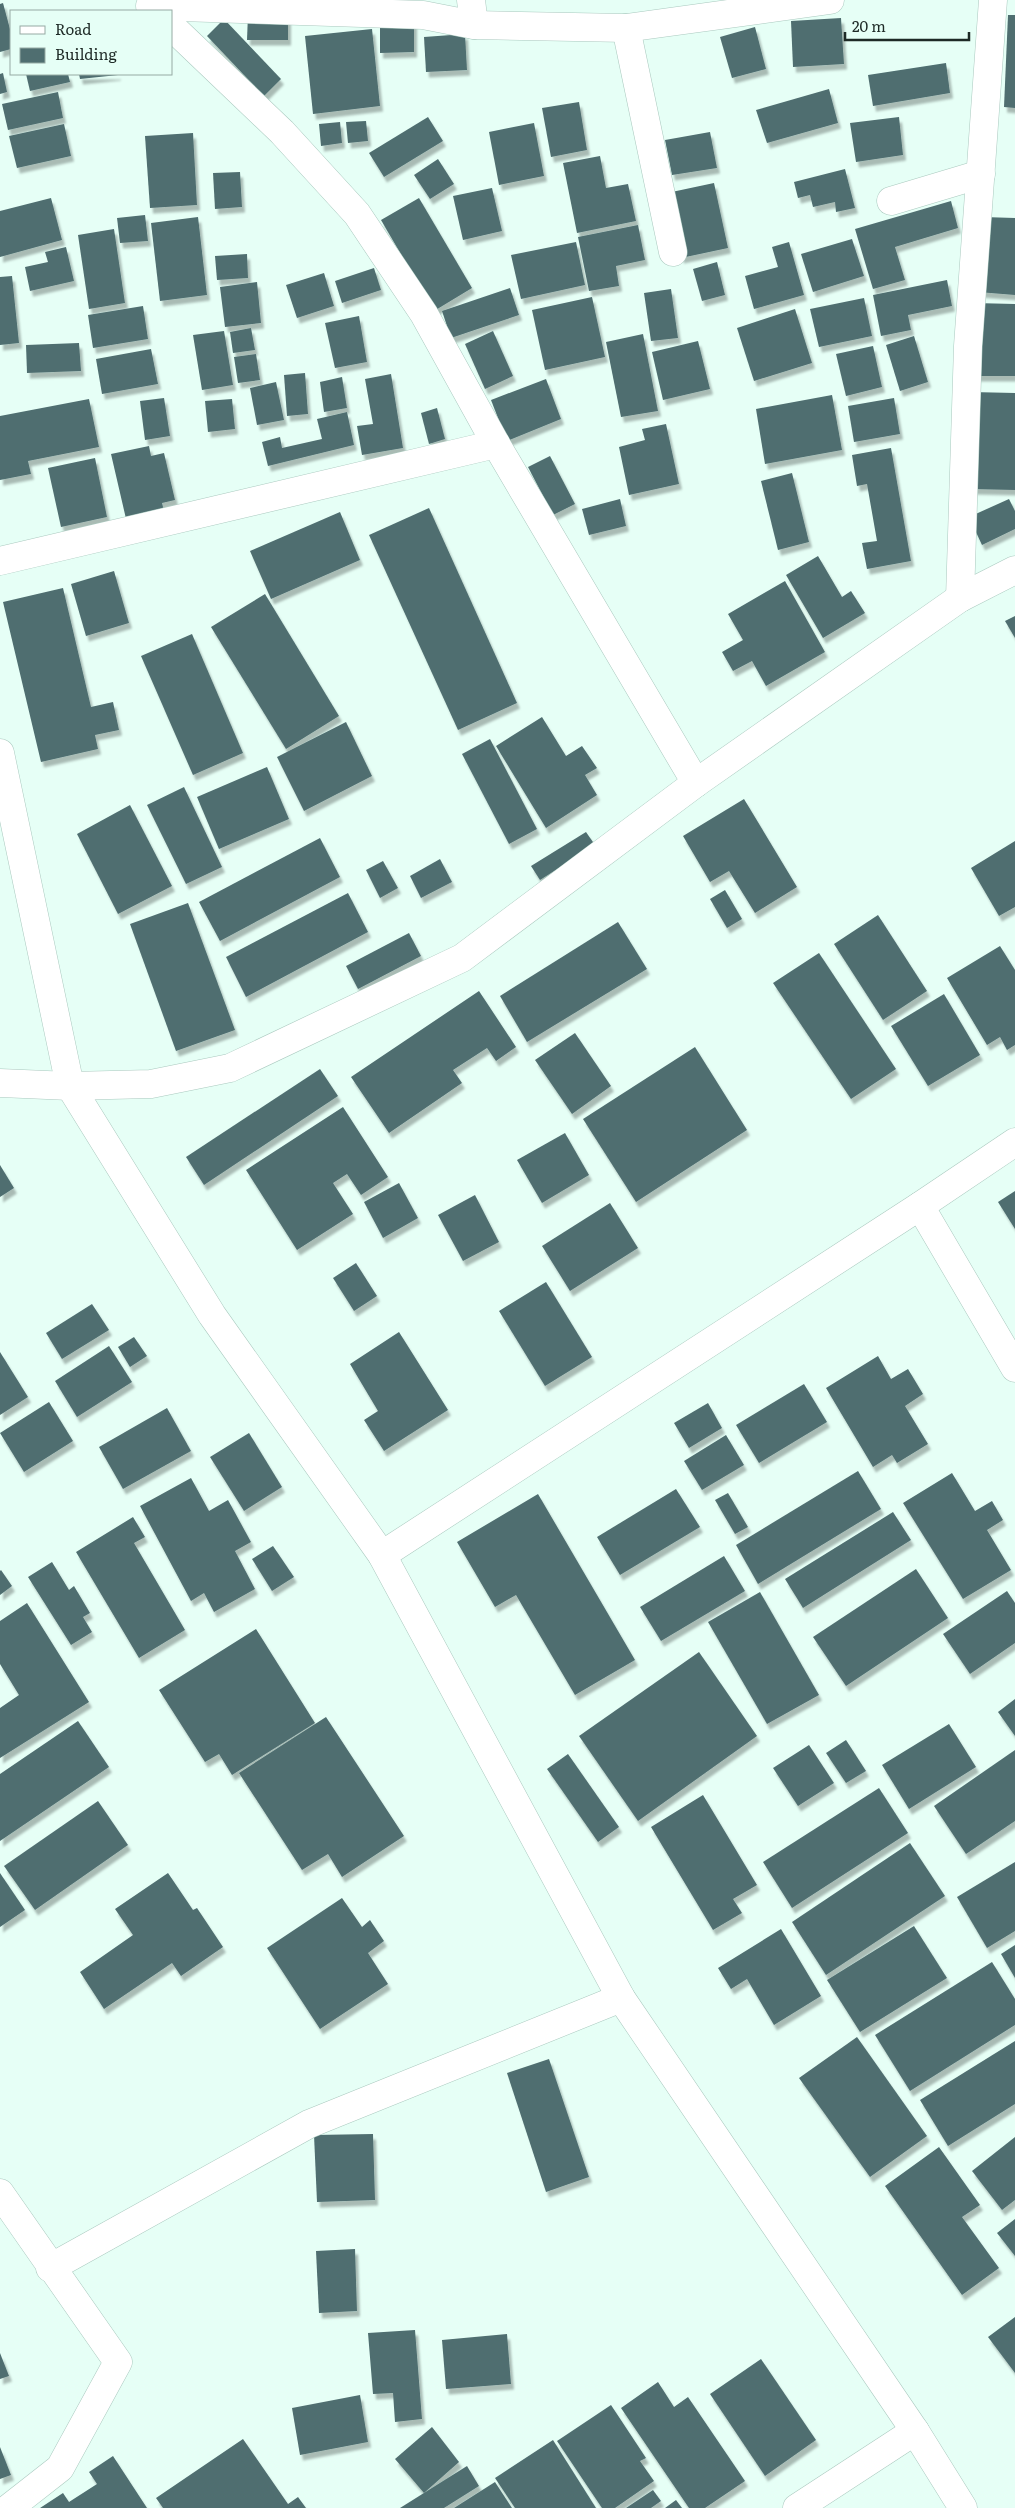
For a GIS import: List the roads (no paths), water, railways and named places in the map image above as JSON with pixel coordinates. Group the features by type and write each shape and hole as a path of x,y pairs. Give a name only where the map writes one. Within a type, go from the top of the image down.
{"street":[{"path":"150,6 423,15 473,13 626,28 830,0"},
{"path":"960,598 968,346 993,0"},
{"path":"172,27 282,132 357,214 424,314 496,444 696,783"},
{"path":"626,28 673,252"},
{"path":"891,200 981,174"},
{"path":"0,561 496,444"},
{"path":"0,1083 70,1086 151,1084 230,1068 350,1013 462,958 696,783 960,598 1015,570"},
{"path":"0,753 70,1086 212,1315 382,1555 621,1998 915,2431 963,2508"},
{"path":"382,1555 920,1206 1015,1142"},
{"path":"920,1206 1015,1368"},
{"path":"50,2268 309,2124 621,1998"},
{"path":"0,2193 50,2268 118,2362 60,2468 9,2508"},
{"path":"797,2508 915,2431"}]}
